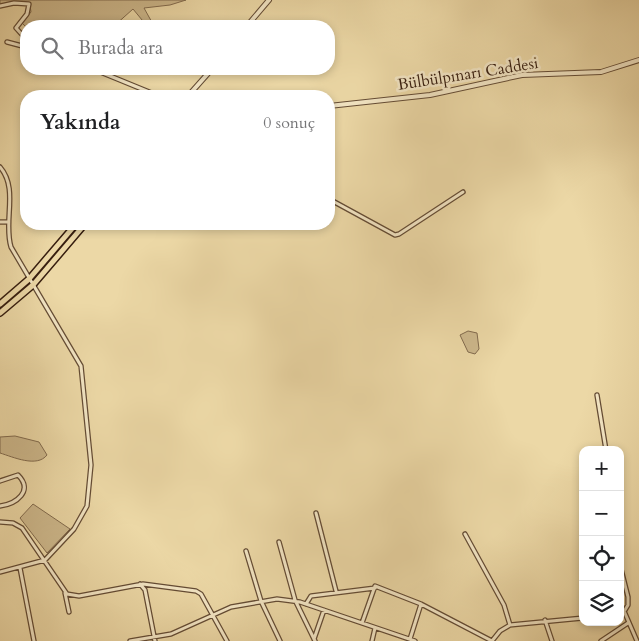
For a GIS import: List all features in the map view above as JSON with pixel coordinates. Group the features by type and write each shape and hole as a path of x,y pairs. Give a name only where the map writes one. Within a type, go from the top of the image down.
{"main road":[{"path":"0,304 29,279 71,230"},
{"path":"0,313 33,285 80,230"}],"street":[{"path":"252,20 268,0"},
{"path":"0,6 14,3 28,4 27,14 22,20"},
{"path":"20,23 16,28 20,33"},
{"path":"7,42 20,45"},
{"name":"Bülbülpınarı Caddesi","path":"335,105 430,95 514,76 601,72 639,60"},
{"path":"108,75 144,90"},
{"path":"193,90 207,75"},
{"path":"0,167 6,176 9,187 8,222 12,247 82,370 91,456 89,491 85,512 74,529 45,560 0,572"},
{"path":"335,202 390,234 397,235 464,192"},
{"path":"0,222 8,222"},
{"path":"597,394 605,446"},
{"path":"0,481 18,475 24,489 22,496 17,501 0,506"},
{"path":"316,514 336,591"},
{"path":"0,522 13,523 20,526 45,560 65,593 68,612"},
{"path":"465,534 504,605 510,625"},
{"path":"279,542 295,600 315,640"},
{"path":"246,552 261,601 280,641"},
{"path":"20,568 34,641"},
{"path":"65,593 76,596 139,584 196,591 201,594 227,641"},
{"path":"139,584 145,590 155,640"},
{"path":"624,584 628,602 624,609"},
{"path":"306,604 311,596 336,591 375,588 375,586 421,604 492,641 500,631 510,625 545,620 579,618"},
{"path":"362,623 375,588"},
{"path":"130,641 155,640 231,607 261,601 295,600 415,641"},
{"path":"410,639 421,604"},
{"path":"315,640 324,610"},
{"path":"624,616 636,641"},
{"path":"545,620 552,641"},
{"path":"601,641 628,623"},
{"path":"372,641 375,628"}],"shaded area":[{"path":"0,0 186,0 170,5 144,8 151,20 142,20 133,9 121,20 24,20 31,12 30,5 22,2 0,5"},
{"path":"468,331 477,333 479,349 475,354 468,352 460,335"},
{"path":"15,436 39,442 47,455 43,459 31,461 0,453 0,437"},
{"path":"33,504 70,529 47,553 20,518"}]}
